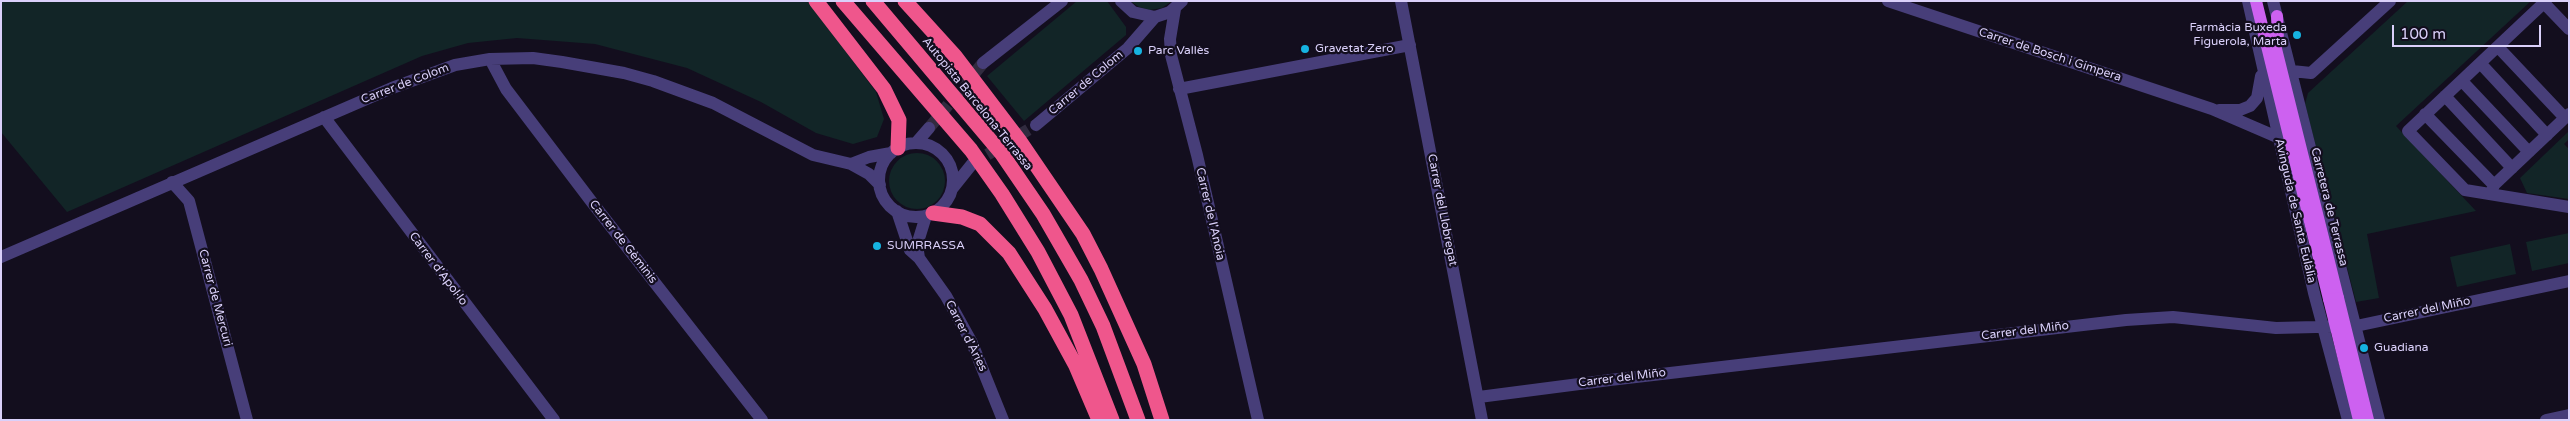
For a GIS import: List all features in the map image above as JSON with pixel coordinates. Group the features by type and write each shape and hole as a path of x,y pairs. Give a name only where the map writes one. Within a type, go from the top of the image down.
{"highway":[{"path":"816,1 884,89 899,120 895,150"},
{"path":"843,1 970,150 1002,194 1038,252 1071,315 1112,420"},
{"name":"Autopista Barcelona-Terrassa","path":"873,1 1002,154 1044,214 1081,280 1103,326 1138,420"},
{"name":"Autopista Barcelona-Terrassa","path":"905,1 959,61 1019,140 1067,208 1101,269 1124,317 1144,364 1162,420"},
{"path":"930,214 962,217 980,224 1009,253 1045,309 1076,366 1099,420"}],"main road":[{"name":"Carretera de Terrassa","path":"2256,1 2267,69 2368,420"},
{"name":"Carretera de Terrassa","path":"2264,1 2359,420"},
{"path":"2277,16 2277,53"},
{"path":"2254,32 2267,69"}],"street":[{"path":"983,63 1062,1"},
{"path":"1121,1 1133,12 1155,17 1179,5"},
{"name":"Carrer del Llobregat","path":"1401,1 1482,420"},
{"name":"Carrer de Bosch i Gimpera","path":"1888,1 2212,109 2277,137"},
{"path":"2248,1 2254,32"},
{"path":"2273,1 2379,420"},
{"path":"2292,71 2311,73 2390,1"},
{"path":"2569,29 2545,2 2408,131 2462,187 2492,189 2569,208"},
{"name":"Carrer de l'Anoia","path":"1179,5 1170,46 1178,89 1197,155 1258,420"},
{"name":"Carrer de Colom","path":"1036,125 1128,48 1155,17"},
{"path":"1178,89 1410,45"},
{"path":"2492,189 2567,116 2498,47"},
{"name":"Carrer de Colom","path":"1,257 432,72 455,65 490,60 533,58 624,73 713,103 813,155 851,164 869,174 880,185"},
{"name":"Carrer de Gèminis","path":"490,60 506,89 585,194 762,420"},
{"path":"2480,64 2547,135"},
{"name":"Carrer de Bosch i Gimpera","path":"2212,109 2232,111 2250,106 2256,98 2267,69"},
{"name":"Avinguda de Santa Eulàlia","path":"2267,69 2277,137 2348,420"},
{"path":"2462,80 2529,152"},
{"path":"2445,96 2512,168"},
{"path":"2426,114 2475,165 2492,189"},
{"name":"Carrer d'Apol·lo","path":"324,117 554,420"},
{"path":"916,143 929,128"},
{"path":"851,164 916,143 927,145 945,157 952,172 952,189"},
{"path":"895,150 884,162 880,185 883,195 896,211 906,215 930,214"},
{"path":"919,258 917,245 930,214 945,203 952,189 972,164"},
{"path":"2462,187 2473,173 2475,165"},
{"name":"Carrer de Mercuri","path":"172,182 189,201 247,420"},
{"name":"Carrer d'Àries","path":"896,211 910,250 919,258 946,296 972,343 1003,420"},
{"name":"Carrer del Miño","path":"1478,397 1620,378 2126,320 2173,317 2276,328 2356,326 2569,281"},
{"path":"2546,420 2569,415"}],"green space":[{"path":"1,1 808,1 876,92 884,119 877,137 853,144 816,133 761,102 687,68 595,44 517,38 468,43 422,56 67,212 1,132"},
{"path":"1077,1 1107,1 1126,27 1126,35 1024,121 987,76"},
{"path":"1130,1 1172,1 1162,8 1150,10 1139,7"},
{"path":"2408,1 2531,1 2396,126 2476,211 2367,234 2379,298 2356,302 2305,104 2308,93"},
{"path":"2569,131 2569,139 2564,144 2569,149 2569,199 2527,193 2520,178"},
{"path":"912,153 922,153 937,161 943,170 945,181 943,192 937,201 922,209 912,209 901,204 894,197 889,186 889,176 894,165 901,158"},
{"path":"2569,233 2569,263 2532,271 2526,242"},
{"path":"2510,244 2516,274 2457,287 2450,257"}],"tunnel":[{"path":"929,128 983,63"},
{"path":"972,164 1036,125"}],"place":[{"name":"Farmàcia Buxeda Figuerola, Marta","path":"2297,35"},
{"name":"Gravetat Zero","path":"1305,49"},
{"name":"Parc Vallès","path":"1138,51"},
{"name":"SUMRRASSA","path":"877,246"},
{"name":"Guadiana","path":"2364,348"}]}
